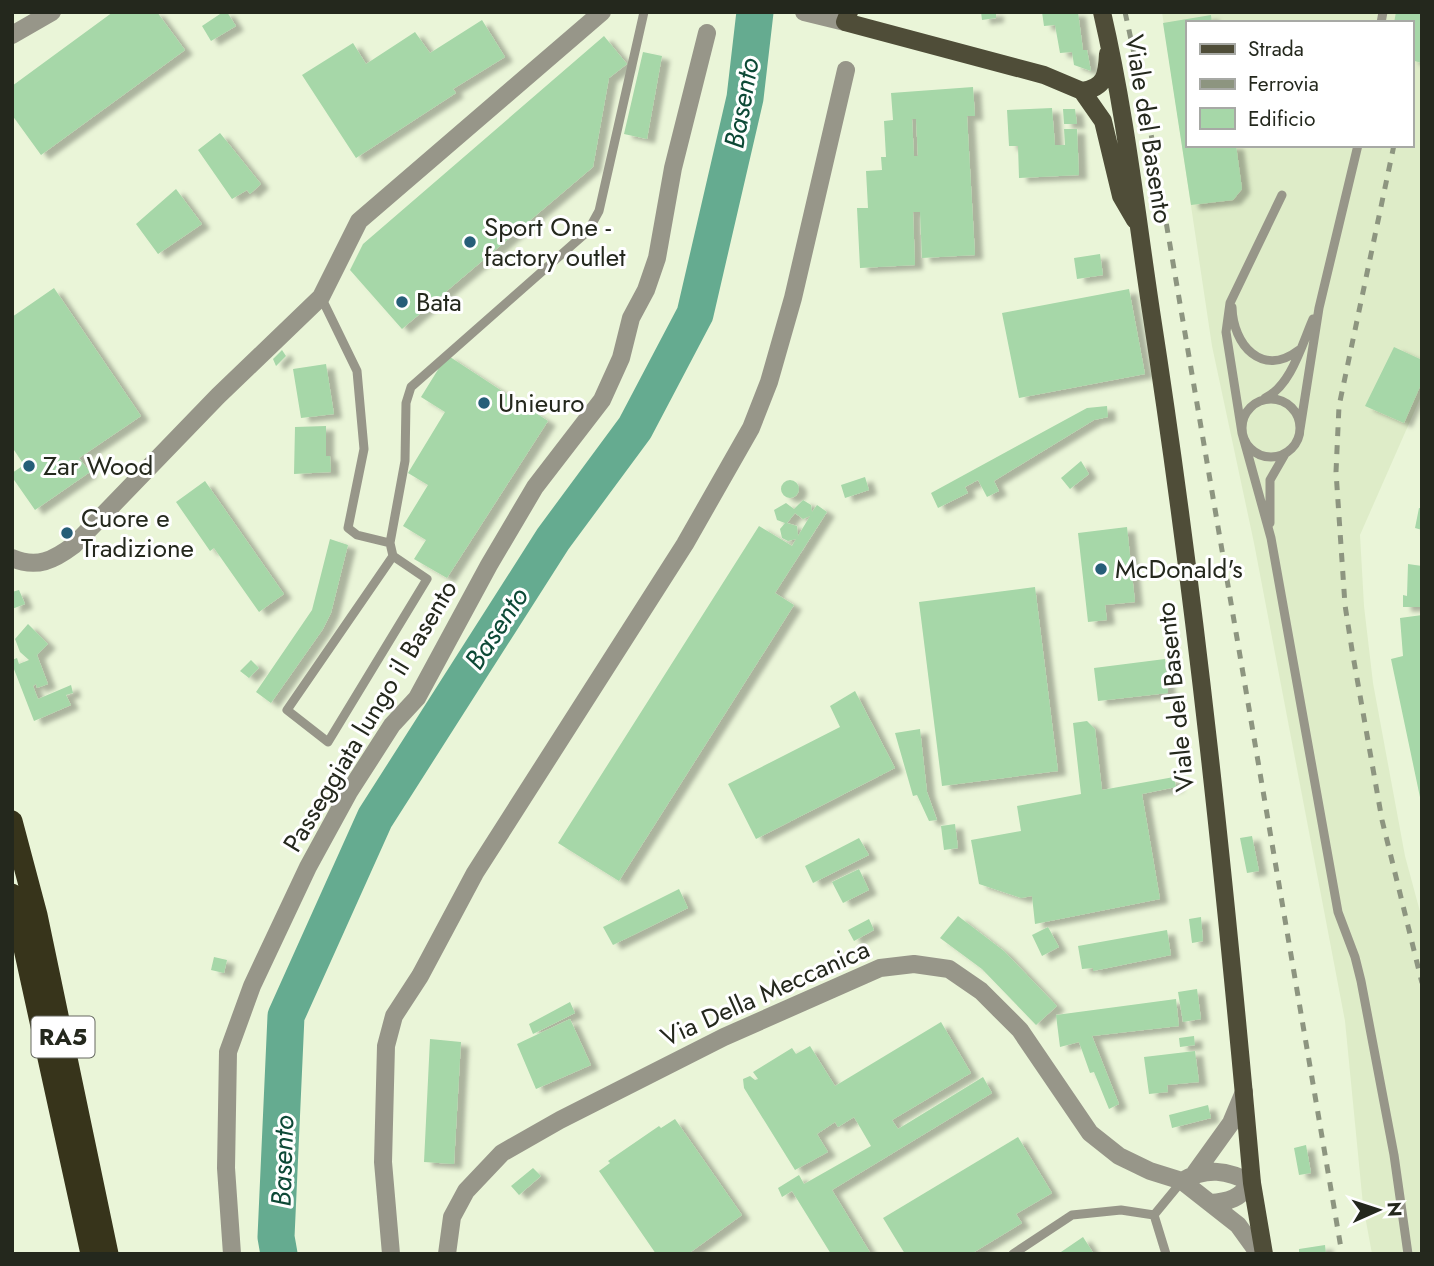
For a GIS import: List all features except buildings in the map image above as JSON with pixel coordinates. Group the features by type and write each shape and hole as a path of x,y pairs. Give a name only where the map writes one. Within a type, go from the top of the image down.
{"highway":[{"name":"RA5","path":"12,821 37,915 108,1254"},
{"name":"RA5","path":"12,894 91,1254"}],"main road":[{"name":"Viale del Basento","path":"1102,12 1130,151 1138,226 1181,502 1261,1254"},
{"path":"847,17 1044,75 1082,91 1094,90 1102,84 1107,74 1109,40"},
{"path":"1082,91 1103,121 1121,196 1138,226"}],"street":[{"path":"12,36 52,12"},
{"path":"12,558 33,564 52,561 74,545 218,396 321,296 359,221 602,12"},
{"path":"804,12 847,17"},
{"name":"Passeggiata lungo il Basento","path":"232,1254 226,1168 228,1052 252,986 314,855 349,792 392,724 417,698 535,487 602,400 621,358 631,318 646,290 657,258 673,168 707,33"},
{"path":"392,1253 383,1162 386,1046 394,1016 420,976 474,873 685,544 751,428 769,382 793,298 846,70"},
{"name":"Via Della Meccanica","path":"447,1254 452,1217 466,1191 502,1153 560,1120 724,1037 880,968 891,966 914,964 949,969 981,991 1020,1030 1090,1133 1119,1156 1150,1171 1189,1177"},
{"path":"1189,1177 1231,1124 1244,1092"},
{"path":"1189,1177 1218,1170 1252,1183 1241,1196 1228,1202 1210,1203"},
{"path":"1189,1177 1210,1203 1238,1225 1261,1254"}],"lane":[{"path":"393,556 287,710 328,742 427,579 393,556 390,543 405,461 406,403 411,387 588,231 599,211 644,12"},
{"path":"1319,308 1278,390 1246,414 1242,433 1245,442 1259,454 1278,456 1286,452 1293,446 1300,429 1319,308 1357,147"},
{"path":"1282,195 1230,303 1226,332 1242,433 1271,538 1338,912 1361,981 1394,1155 1408,1254"},
{"path":"1238,285 1233,317 1246,350 1269,360 1289,357 1299,350"},
{"path":"321,296 357,370 364,449 348,528 357,534 390,543"},
{"path":"1260,401 1279,400 1287,404 1294,411 1300,429"},
{"path":"1271,538 1270,480 1286,452"},
{"path":"1154,1215 1189,1177"},
{"path":"1013,1254 1072,1215 1121,1210 1154,1215"},
{"path":"1154,1215 1166,1254"}],"shaded area":[{"path":"1162,12 1422,12 1422,394 1360,535 1364,606 1373,683 1405,856 1422,919 1422,1254 1372,1254 1363,1205 1345,1021 1254,543 1212,346"}],"waterway":[{"name":"Basento","path":"279,1254 276,1237 286,1016 375,818 553,539 635,428 695,314 745,98 755,12"}],"railway":[{"path":"1125,12 1149,122 1342,1254"},
{"path":"1394,147 1339,406 1336,472 1345,605 1352,650 1382,820 1422,983"}],"place":[{"name":"Sport One - factory outlet","path":"470,242"},
{"name":"Bata","path":"402,302"},
{"name":"Unieuro","path":"484,403"},
{"name":"Zar Wood","path":"29,466"},
{"name":"Cuore e Tradizione","path":"67,533"},
{"name":"McDonald's","path":"1101,569"}]}
